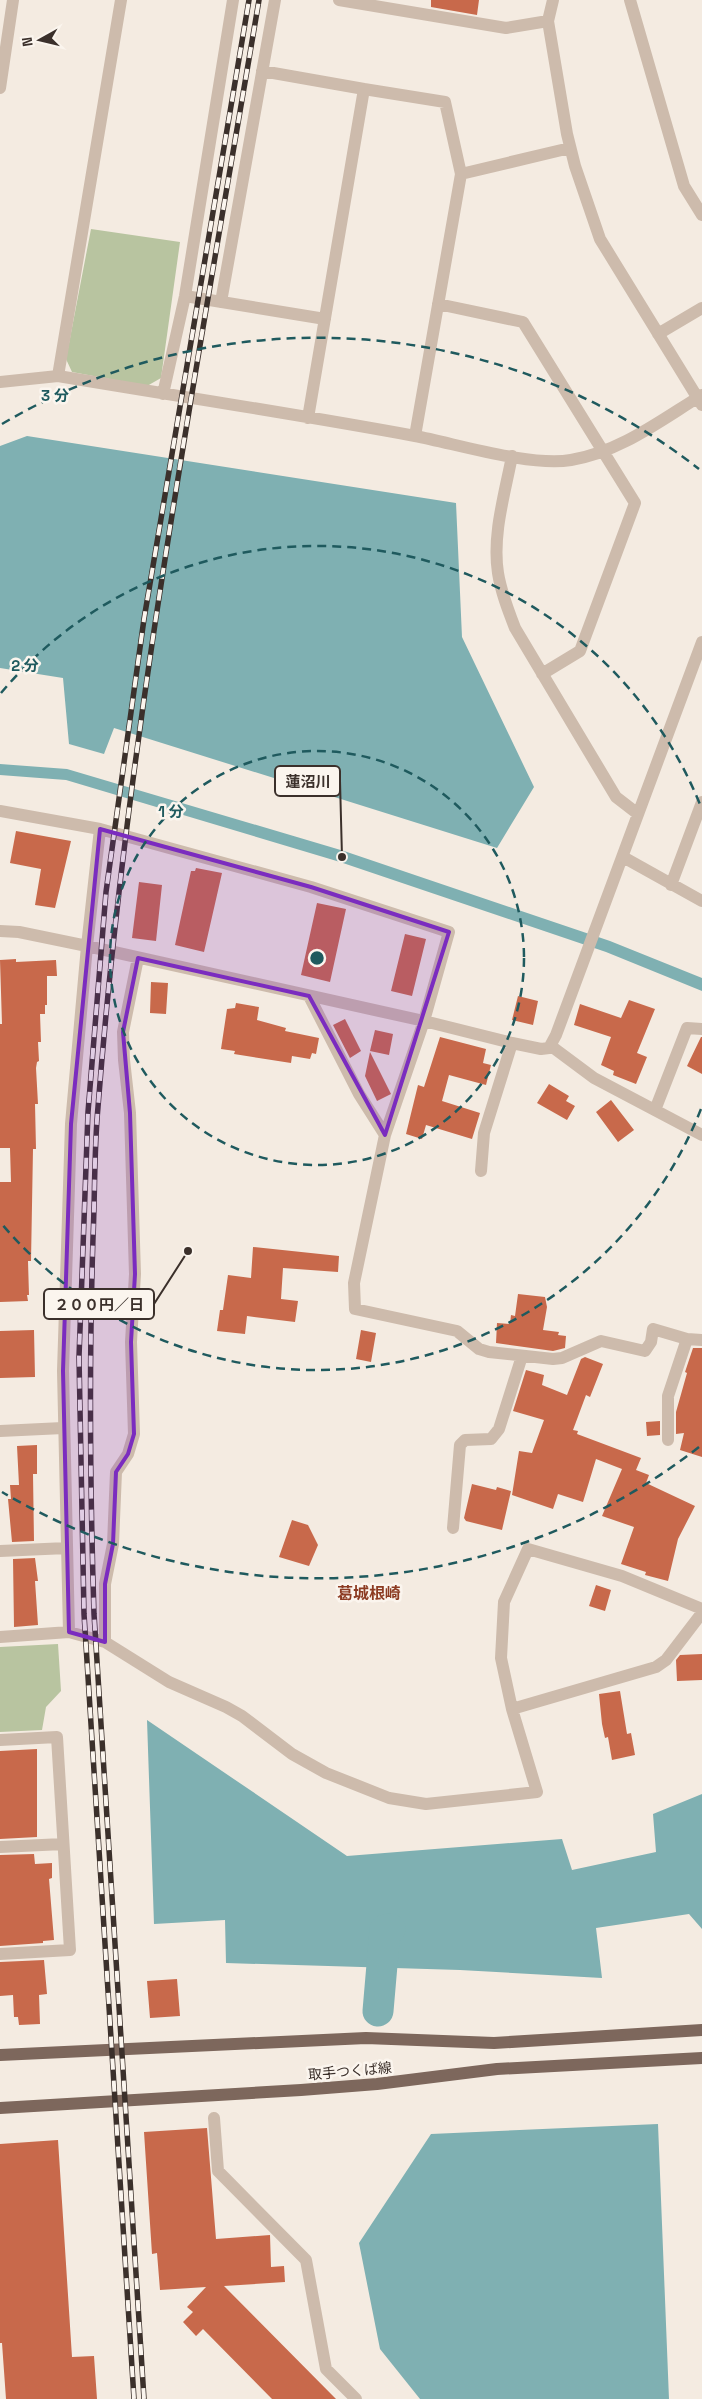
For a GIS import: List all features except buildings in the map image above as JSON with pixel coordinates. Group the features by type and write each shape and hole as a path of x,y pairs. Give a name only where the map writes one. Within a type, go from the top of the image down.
{"main road":[{"name":"取手つくば線","path":"0,2056 366,2038 494,2043 702,2030"},
{"name":"取手つくば線","path":"0,2108 301,2090 377,2084 497,2069 702,2058"}],"street":[{"path":"0,88 13,0"},
{"path":"58,376 121,0"},
{"path":"163,394 185,296 233,0"},
{"path":"221,302 275,0"},
{"path":"339,0 379,4 506,28 548,21"},
{"path":"0,382 58,376 416,436 512,456 542,460 569,460 603,452 701,399 658,334 600,239 570,148 548,21 553,0"},
{"path":"630,0 684,186 702,215"},
{"path":"262,71 446,102 461,174 416,436"},
{"path":"308,418 364,89"},
{"path":"461,174 570,148"},
{"path":"185,296 325,319"},
{"path":"438,304 523,322 635,503 580,651 542,674"},
{"path":"658,334 702,308"},
{"path":"512,456 497,544 498,573 504,600 515,628 616,797 638,814"},
{"path":"552,1046 702,642"},
{"path":"671,885 702,802"},
{"path":"0,811 100,829 311,887 449,932 424,1021 385,1135 354,1283 355,1309 458,1331 479,1349 522,1356 562,1358 601,1341 645,1351 651,1342 653,1329 687,1339 702,1340"},
{"path":"69,1632 63,1371 72,1124 87,946 100,829"},
{"path":"623,858 702,901"},
{"path":"0,931 19,932 87,946 424,1021 512,1043 541,1049 552,1046"},
{"path":"105,1642 105,1584 113,1544 116,1472 128,1454 134,1434 131,1342 135,1274 134,1226 130,1113 123,1032 138,958"},
{"path":"309,996 354,1086 385,1135"},
{"path":"655,1110 687,1028 702,1029"},
{"path":"481,1171 484,1133 512,1043"},
{"path":"552,1046 594,1078 702,1135"},
{"path":"668,1440 668,1396 687,1339"},
{"path":"453,1528 460,1445 465,1440 491,1439 499,1429 522,1356"},
{"path":"0,1431 63,1428"},
{"path":"0,1551 67,1548"},
{"path":"0,1637 69,1632 105,1642 169,1682 242,1716 292,1754 326,1773 389,1798 426,1804 537,1792 512,1710 501,1658 504,1602 528,1549 622,1576 702,1609"},
{"path":"512,1710 656,1667 666,1660 702,1613"},
{"path":"0,1740 56,1737 70,1950 0,1954"},
{"path":"0,1847 63,1844"},
{"path":"214,2118 218,2171 306,2260 326,2369 356,2399"}],"highlighted area":[{"path":"100,829 311,887 449,932 385,1135 309,996 138,958 123,1032 130,1113 135,1274 131,1342 134,1434 128,1454 116,1472 113,1544 105,1584 105,1642 69,1632 63,1371 71,1124"}],"green space":[{"path":"91,229 180,242 161,378 147,386 72,372 66,359"},
{"path":"58,1644 61,1691 46,1707 42,1730 0,1732 0,1647"}],"water":[{"path":"27,436 456,503 462,637 534,787 497,848 114,728 104,754 69,744 63,678 0,668 0,446"},
{"path":"0,764 67,769 344,851 610,941 702,978 702,991 606,952 340,862 66,780 0,775"},
{"path":"147,1720 347,1856 562,1839 572,1870 656,1852 653,1814 702,1794 702,1929 689,1914 596,1928 602,1978 460,1970 226,1963 225,1920 154,1924"},
{"path":"658,2124 669,2399 420,2399 380,2349 359,2243 431,2134"}],"waterway":[{"path":"378,2011 385,1930 390,1929"}],"railway":[{"path":"134,2399 84,1614 79,1357 88,1112 106,892 144,619 249,0"},
{"path":"144,2399 94,1614 91,1379 96,1140 111,967 145,690 188,414 259,0"}],"place":[{"name":"蓮沼川","path":"342,857"},
{"name":"２００円／日","path":"188,1251"}],"district":[{"name":"葛城根崎","path":"369,1593"}]}
